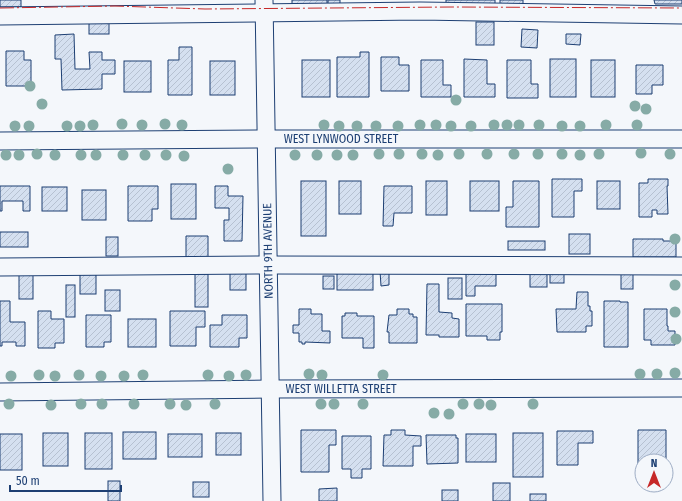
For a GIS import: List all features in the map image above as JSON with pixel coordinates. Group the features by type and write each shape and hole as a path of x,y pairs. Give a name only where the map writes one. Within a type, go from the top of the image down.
{"street":[{"path":"0,16 264,7 682,15"},
{"name":"NORTH 9TH AVENUE","path":"264,7 272,501"},
{"name":"WEST LYNWOOD STREET","path":"0,141 266,139 682,139"},
{"path":"0,267 268,265 682,266"},
{"name":"WEST WILLETTA STREET","path":"0,392 270,389 682,388"}],"building":[{"path":"0,0 21,0 21,7 0,7"},
{"path":"292,0 327,0 327,7 292,7"},
{"path":"328,0 340,0 340,7 328,7"},
{"path":"446,0 495,0 495,5 446,5"},
{"path":"500,0 523,0 523,4 512,6 511,4 500,4"},
{"path":"654,0 682,0 682,4 655,4"},
{"path":"476,22 494,22 494,45 476,45"},
{"path":"89,23 109,23 109,34 89,34"},
{"path":"522,29 538,30 537,48 521,47"},
{"path":"74,34 75,69 90,69 89,52 102,52 102,60 115,60 115,74 102,74 102,89 62,90 61,59 55,59 55,35"},
{"path":"566,34 581,34 580,45 566,44"},
{"path":"179,47 192,47 192,95 168,95 168,60 179,60"},
{"path":"6,51 24,51 24,60 31,60 31,86 6,86"},
{"path":"360,52 369,52 369,97 337,97 337,57 360,57"},
{"path":"381,57 399,57 399,65 409,65 409,91 381,91"},
{"path":"464,59 487,60 487,84 495,84 495,97 464,97"},
{"path":"550,59 576,59 576,97 550,97"},
{"path":"302,60 330,60 330,97 302,97"},
{"path":"421,60 443,60 443,85 451,85 451,97 421,97"},
{"path":"507,60 531,60 531,84 538,84 538,98 507,98"},
{"path":"591,60 615,60 615,97 591,97"},
{"path":"124,61 151,61 151,92 124,92"},
{"path":"210,61 235,61 235,95 210,95"},
{"path":"636,65 663,65 663,85 652,85 652,94 636,94"},
{"path":"552,179 582,179 582,191 574,191 574,217 552,217"},
{"path":"648,179 668,179 668,214 657,214 657,210 652,210 652,217 639,217 639,183 648,183"},
{"path":"301,181 326,181 326,236 301,236"},
{"path":"339,181 361,181 361,214 339,214"},
{"path":"426,181 447,181 447,215 426,215"},
{"path":"470,181 499,181 499,211 470,211"},
{"path":"513,181 539,181 539,227 506,227 506,207 513,207"},
{"path":"597,181 620,181 620,209 597,209"},
{"path":"171,184 196,184 196,219 171,219"},
{"path":"0,186 30,186 30,211 23,211 23,201 2,201 2,211 0,211"},
{"path":"128,186 158,186 158,209 152,209 152,221 128,221"},
{"path":"215,186 228,186 228,196 243,196 242,241 224,241 224,220 229,220 229,208 215,208"},
{"path":"384,186 412,186 412,213 394,213 393,226 383,226"},
{"path":"42,187 67,187 67,211 42,211"},
{"path":"82,190 106,190 106,220 82,220"},
{"path":"0,232 28,232 28,247 0,247"},
{"path":"569,234 590,234 590,254 569,254"},
{"path":"186,236 208,236 208,258 186,257"},
{"path":"106,237 118,237 118,256 106,256"},
{"path":"633,239 663,239 663,241 676,241 676,257 633,257"},
{"path":"508,241 545,241 545,250 508,250"},
{"path":"466,269 496,269 496,286 475,286 475,296 466,296"},
{"path":"550,269 564,269 564,283 550,283"},
{"path":"621,269 633,269 633,289 621,289"},
{"path":"530,270 547,270 547,287 530,287"},
{"path":"230,271 246,271 246,290 230,290"},
{"path":"337,271 373,271 373,290 337,290"},
{"path":"380,271 389,271 389,285 381,286"},
{"path":"19,272 33,272 33,299 19,299"},
{"path":"80,273 96,273 96,294 80,294"},
{"path":"195,274 208,274 208,307 195,307"},
{"path":"323,276 334,276 334,289 323,289"},
{"path":"448,278 462,278 462,299 448,299"},
{"path":"427,284 439,284 439,312 452,313 452,318 459,319 459,337 439,337 439,335 426,335"},
{"path":"66,285 75,285 75,317 66,317"},
{"path":"105,290 120,290 120,311 105,311"},
{"path":"577,292 588,292 588,306 590,306 590,311 592,311 592,326 586,326 586,332 557,332 556,309 576,309"},
{"path":"0,301 10,301 10,322 25,322 25,346 16,346 16,342 2,342 2,346 0,346"},
{"path":"604,301 628,302 628,347 604,347"},
{"path":"466,304 502,304 502,332 500,332 500,340 487,340 487,336 466,336"},
{"path":"299,309 311,309 311,314 322,314 322,331 330,331 330,343 305,342 305,344 302,344 302,342 299,342 299,333 293,333 293,325 299,325"},
{"path":"397,309 409,309 409,314 413,314 413,317 417,317 417,343 389,343 389,332 387,332 389,315 397,315"},
{"path":"644,309 667,309 668,331 675,331 675,345 651,345 651,340 644,340"},
{"path":"38,311 51,311 51,319 64,319 64,343 55,343 55,348 38,348"},
{"path":"170,311 205,311 205,327 196,327 196,346 170,346"},
{"path":"345,313 357,313 357,316 374,316 374,348 363,348 363,338 342,338 342,316 345,316"},
{"path":"86,315 111,315 111,342 104,342 104,347 86,347"},
{"path":"222,315 247,315 247,338 239,338 239,347 210,347 210,325 222,325"},
{"path":"128,319 156,319 156,347 128,347"},
{"path":"301,430 336,430 336,445 329,445 329,472 301,472"},
{"path":"391,430 405,430 405,435 421,436 421,446 413,446 413,466 383,466 384,435 391,435"},
{"path":"638,430 666,430 666,453 638,453"},
{"path":"557,431 593,431 593,443 578,443 578,465 557,465"},
{"path":"123,432 156,432 156,459 123,459"},
{"path":"43,433 68,433 68,466 43,466"},
{"path":"85,433 112,433 112,469 85,469"},
{"path":"216,433 241,433 241,455 216,455"},
{"path":"513,433 543,433 543,477 513,477"},
{"path":"0,434 22,434 22,470 0,470"},
{"path":"168,434 202,434 202,457 168,457"},
{"path":"466,434 496,434 496,462 466,462"},
{"path":"426,435 456,435 456,438 458,438 458,463 427,464"},
{"path":"342,436 371,436 371,469 362,469 362,478 351,478 351,469 342,469"},
{"path":"108,481 120,481 120,501 108,501"},
{"path":"193,482 209,482 209,497 193,497"},
{"path":"493,483 510,483 510,501 493,501"},
{"path":"337,488 337,501 319,501 319,489"},
{"path":"442,490 458,490 458,501 442,501"},
{"path":"530,494 546,494 546,501 530,501"}],"power":[{"path":"0,8 115,6 205,9 452,7 682,8"}]}
